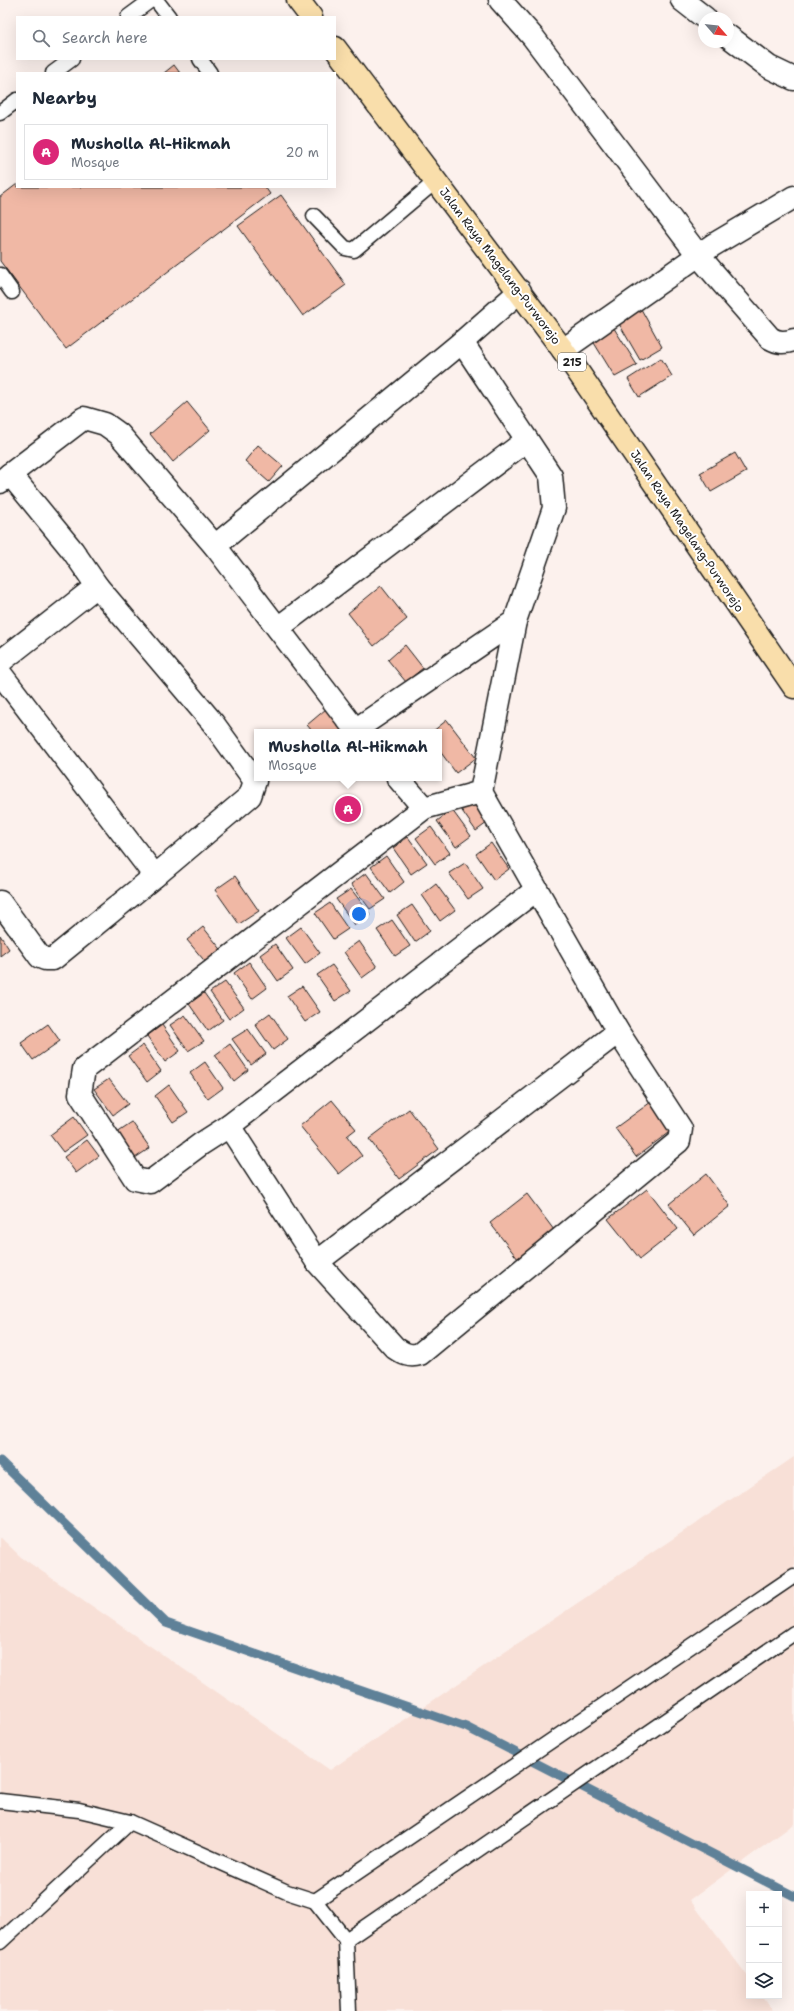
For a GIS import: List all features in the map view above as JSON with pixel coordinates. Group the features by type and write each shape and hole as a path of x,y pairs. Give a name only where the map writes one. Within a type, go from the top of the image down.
{"main road":[{"path":"298,0 310,16"},
{"name":"Jalan Raya Magelang-Purworejo","path":"336,49 520,291 563,350 794,687"}],"street":[{"path":"500,0 532,37 698,255 770,338 776,342 784,343 794,340"},
{"path":"682,0 698,13"},
{"path":"734,41 769,67 794,79"},
{"path":"563,350 698,255 794,197"},
{"path":"215,546 462,342 520,291"},
{"path":"229,1126 317,1262 395,1348 405,1355 420,1354 680,1141 682,1129 618,1032 481,792 515,621 554,508 551,476 462,342"},
{"path":"254,778 213,723 97,586 73,551 5,478 84,418 105,424 119,434 215,546 354,729"},
{"path":"278,628 527,440"},
{"path":"0,662 97,586"},
{"path":"359,729 515,621"},
{"path":"0,673 155,876"},
{"path":"0,902 40,956 44,959 53,959 250,796 256,781"},
{"path":"401,781 424,808"},
{"path":"481,792 424,808 84,1070 80,1094 135,1179 150,1182 201,1144 229,1126 536,890"},
{"path":"317,1262 618,1032"}],"lane":[{"path":"129,16 151,0"},
{"path":"156,0 168,16"},
{"path":"54,72 71,60"},
{"path":"201,60 209,72"},
{"path":"0,113 16,101"},
{"path":"314,216 345,248 354,250 436,181"},
{"path":"0,275 12,292"},
{"path":"314,1902 794,1576"},
{"path":"346,1940 794,1634"},
{"path":"0,1801 79,1810 130,1822 287,1892 314,1902 346,1940 349,2011"},
{"path":"0,1942 130,1822"}],"shaded area":[{"path":"794,1457 794,1824 690,1900 746,1974 746,1999 765,1999 772,2009 769,2011 0,2011 0,1537 21,1557 330,1770"}],"building":[{"path":"174,65 179,72 165,72"},
{"path":"16,185 16,188 266,188 270,194 66,349 0,261 0,197"},
{"path":"281,195 346,285 303,316 238,226"},
{"path":"641,309 662,347 640,360 618,322"},
{"path":"612,325 637,365 615,377 591,338"},
{"path":"661,358 672,376 639,397 628,379"},
{"path":"187,402 210,430 173,462 150,434"},
{"path":"258,445 283,466 269,482 245,461"},
{"path":"735,453 746,472 711,492 700,473"},
{"path":"381,586 407,619 374,646 348,613"},
{"path":"405,645 423,668 406,682 388,660"},
{"path":"326,709 343,729 310,729 307,725"},
{"path":"447,720 476,758 456,773 442,754 442,729 436,729"},
{"path":"472,795 491,820 476,831 458,805"},
{"path":"452,810 471,836 456,847 437,821"},
{"path":"431,827 450,853 435,864 416,838"},
{"path":"408,837 427,863 411,874 393,848"},
{"path":"491,843 509,869 494,880 476,854"},
{"path":"386,856 404,882 390,893 371,867"},
{"path":"465,863 483,889 468,899 449,873"},
{"path":"366,873 385,899 370,909 351,884"},
{"path":"235,876 259,911 239,924 215,890"},
{"path":"436,884 455,910 440,921 422,895"},
{"path":"351,889 370,914 355,925 336,899"},
{"path":"330,903 348,929 333,939 315,913"},
{"path":"412,905 430,931 415,942 397,915"},
{"path":"392,920 410,946 395,956 377,930"},
{"path":"203,927 224,953 208,965 187,940"},
{"path":"301,927 320,953 305,964 286,938"},
{"path":"0,935 9,949 0,956"},
{"path":"359,941 377,967 362,978 344,952"},
{"path":"275,944 293,970 278,981 260,955"},
{"path":"249,962 267,988 252,999 234,973"},
{"path":"332,965 351,991 335,1001 317,975"},
{"path":"225,982 244,1008 229,1019 210,992"},
{"path":"302,986 320,1012 305,1022 287,996"},
{"path":"204,993 223,1020 208,1031 189,1004"},
{"path":"270,1013 288,1039 273,1050 255,1024"},
{"path":"185,1015 204,1041 188,1051 170,1025"},
{"path":"48,1024 60,1041 33,1060 21,1043"},
{"path":"162,1025 180,1051 165,1062 147,1036"},
{"path":"248,1029 266,1054 251,1065 232,1039"},
{"path":"230,1044 248,1070 234,1081 215,1055"},
{"path":"143,1045 161,1071 147,1082 128,1056"},
{"path":"205,1062 223,1088 208,1099 190,1073"},
{"path":"109,1079 128,1104 113,1115 94,1089"},
{"path":"169,1085 188,1112 173,1122 155,1096"},
{"path":"332,1100 356,1129 347,1136 362,1156 339,1174 300,1126"},
{"path":"651,1102 672,1130 636,1157 615,1128"},
{"path":"409,1109 439,1149 399,1179 369,1139"},
{"path":"74,1117 87,1135 63,1152 50,1135"},
{"path":"132,1122 150,1148 135,1158 117,1132"},
{"path":"87,1140 99,1156 76,1173 64,1157"},
{"path":"706,1174 730,1206 694,1235 669,1204"},
{"path":"647,1189 678,1229 640,1259 608,1219"},
{"path":"527,1194 554,1230 518,1259 490,1223"}],"waterway":[{"path":"0,1461 166,1623 466,1727 794,1896"}],"place":[{"name":"Musholla Al-Hikmah","path":"348,809"}]}
